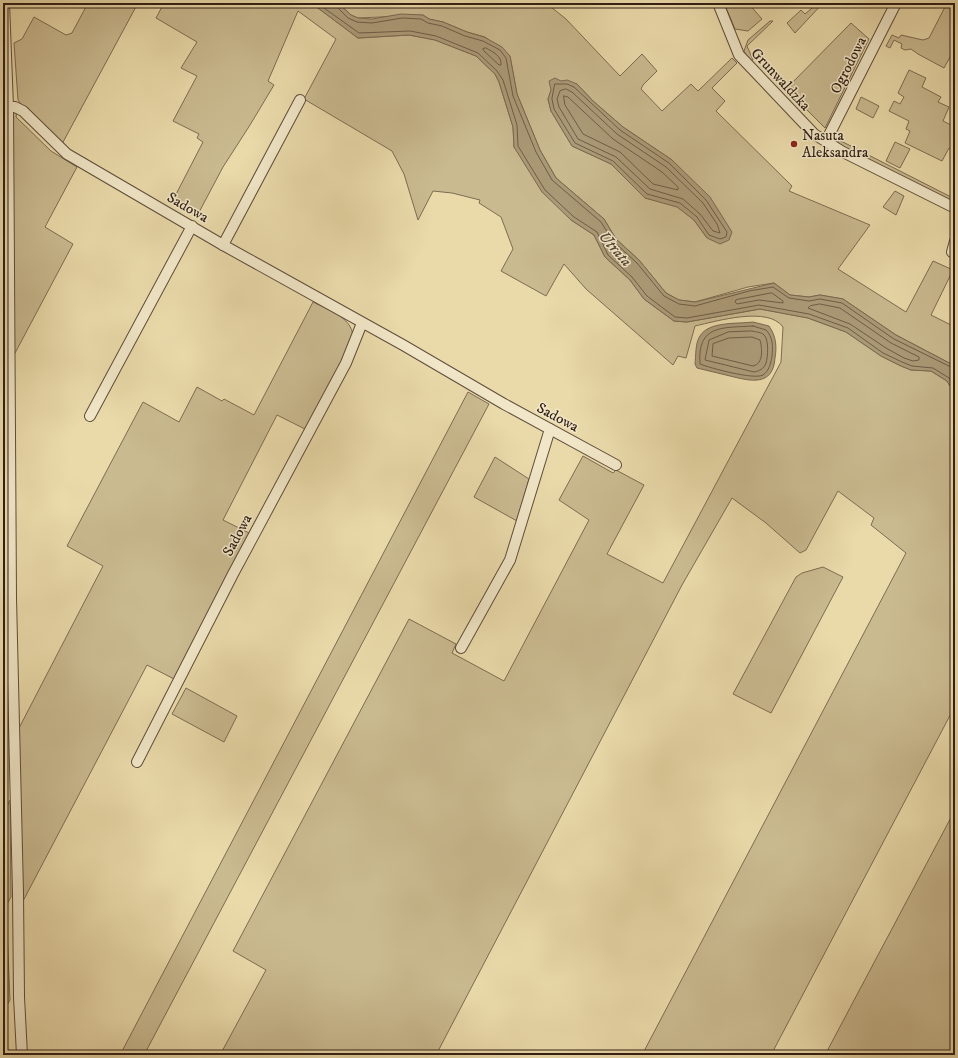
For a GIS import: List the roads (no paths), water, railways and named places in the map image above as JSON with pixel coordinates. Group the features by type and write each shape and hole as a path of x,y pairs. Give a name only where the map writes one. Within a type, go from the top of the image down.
{"street":[{"path":"4,3 8,107 11,598 19,997 22,1055"},
{"name":"Grunwaldzka","path":"718,3 734,47 742,60 802,123 826,142 955,208"},
{"name":"Ogrodowa","path":"826,142 896,3"},
{"path":"223,245 300,100"},
{"name":"Sadowa","path":"8,107 15,107 23,111 67,154 223,245 616,465"},
{"path":"90,416 192,226"},
{"path":"952,252 955,241"},
{"name":"Sadowa","path":"137,762 233,574 346,363 362,323"},
{"path":"461,648 510,560 550,429"}],"water":[{"name":"Utrata","path":"308,3 338,3 351,15 358,18 372,19 401,14 423,15 429,19 443,22 484,37 502,47 510,56 517,94 540,150 556,178 604,219 616,239 639,260 666,293 679,300 695,302 774,283 790,295 809,297 820,295 843,299 896,335 955,366 955,394 947,381 931,371 911,370 901,366 881,356 846,332 808,318 760,309 687,322 674,321 644,299 630,280 605,257 594,235 571,220 542,192 514,147 513,127 499,82 495,74 476,56 435,40 409,35 358,38 318,8"},
{"path":"555,78 561,81 567,80 577,84 593,101 623,127 672,160 710,197 732,232 729,240 720,244 707,238 694,220 677,207 645,198 611,164 572,146 551,111 548,99 551,90 549,81"},
{"path":"753,322 769,326 773,334 776,345 776,354 770,374 759,380 752,380 697,368 695,364 696,346 698,339 704,331 724,324"}],"place":[{"name":"Nasuta Aleksandra","path":"794,144"}]}
